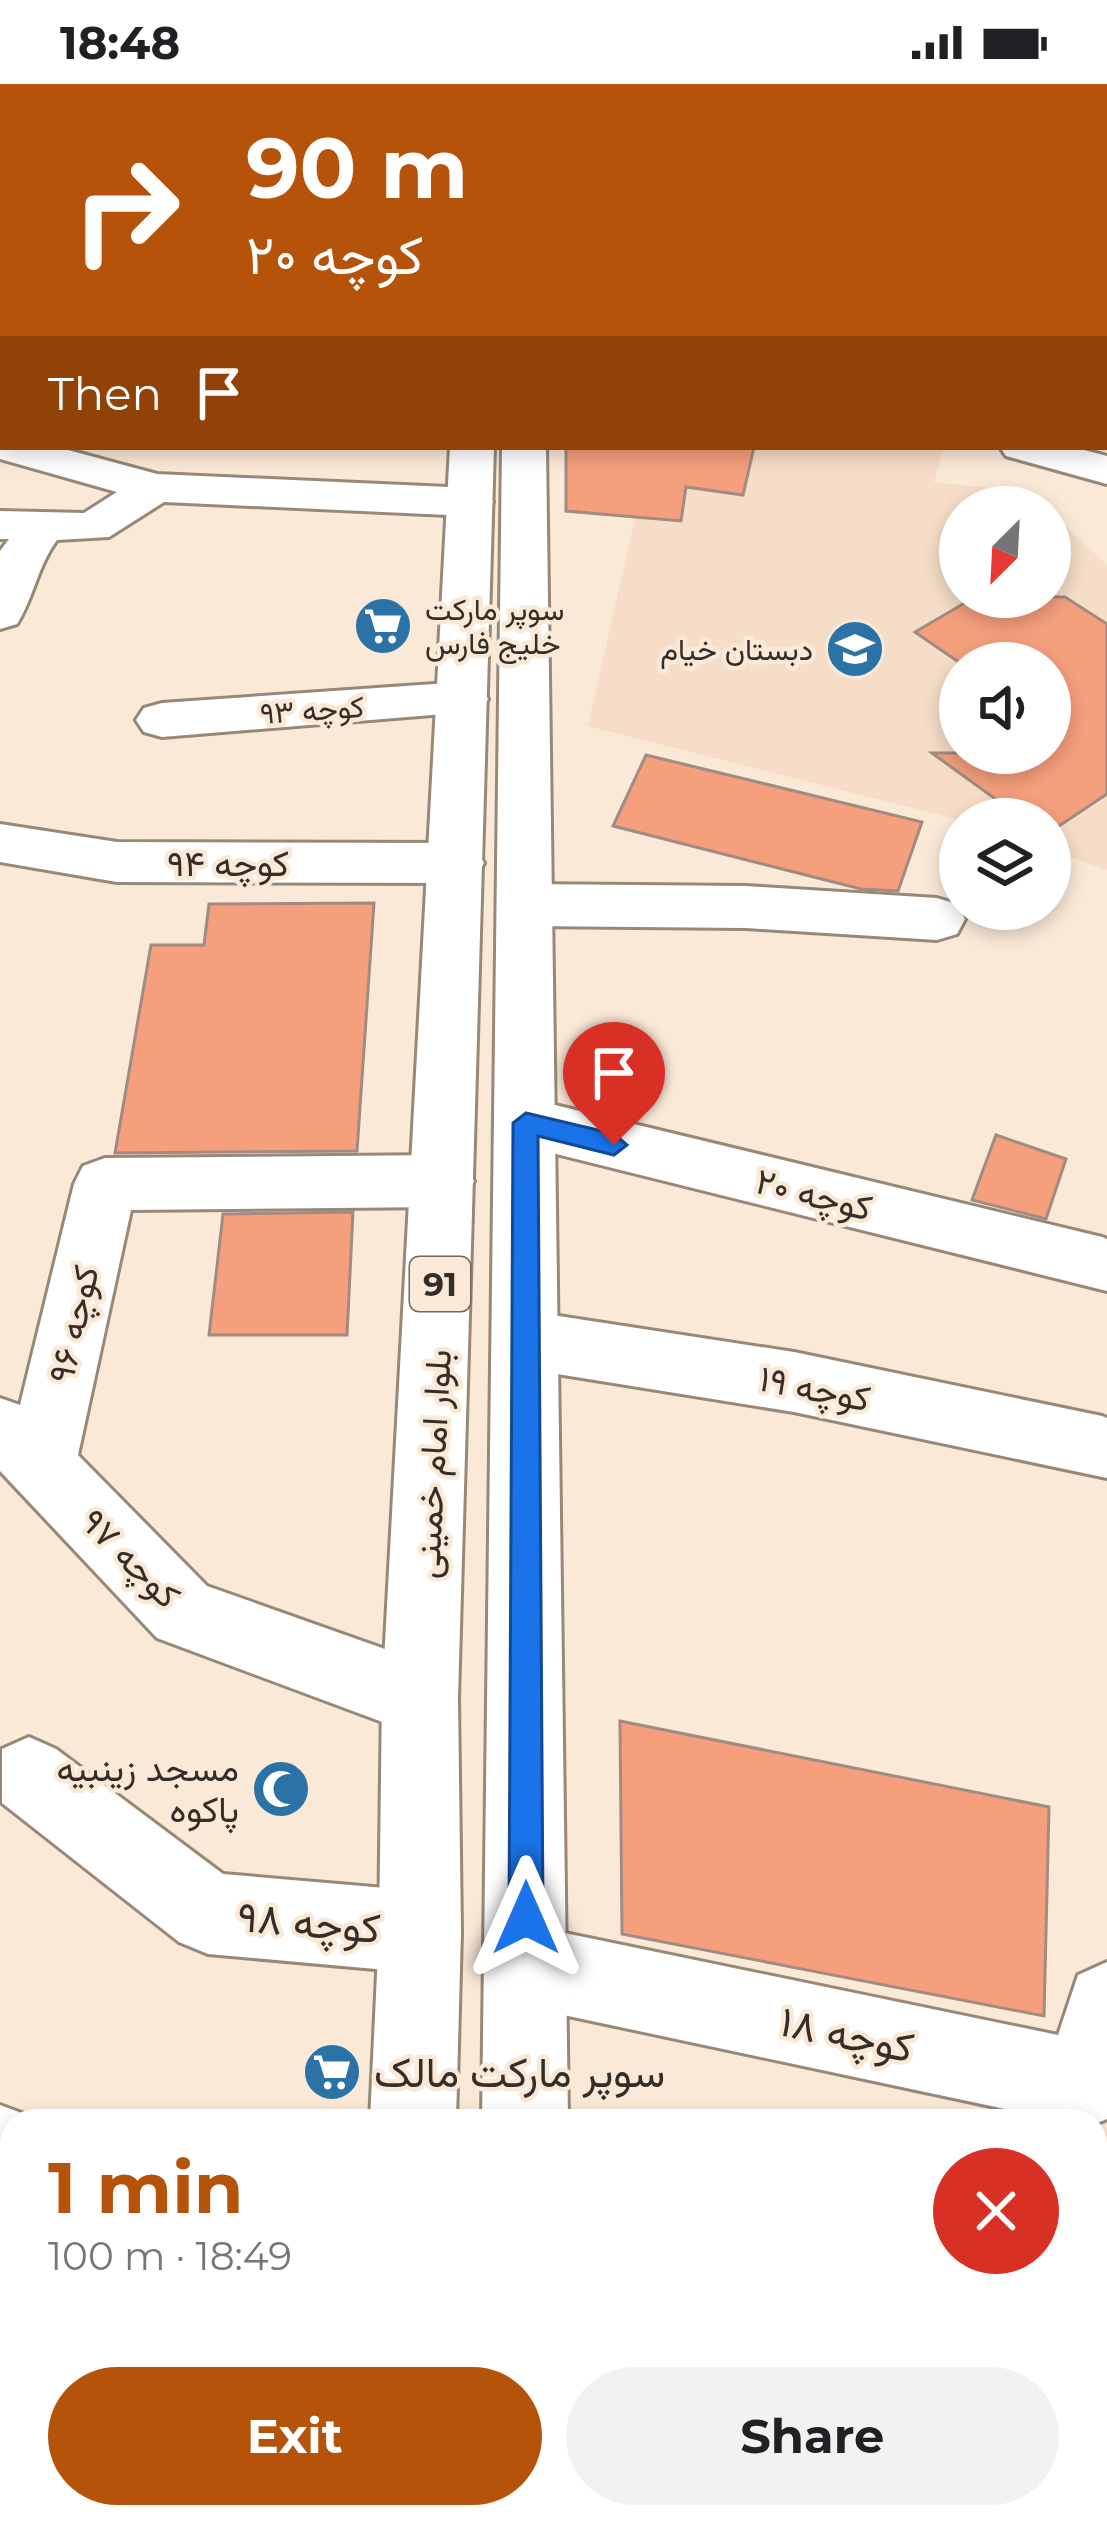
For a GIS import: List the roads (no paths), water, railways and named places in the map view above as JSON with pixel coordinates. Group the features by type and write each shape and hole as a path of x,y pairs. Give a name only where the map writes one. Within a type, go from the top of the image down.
{"street":[{"path":"18,450 155,488 471,474"},
{"path":"524,450 525,2109"},
{"path":"1044,450 1107,470"},
{"name":"بلوار امام خمینی","path":"413,2109 421,1698 471,474"},
{"path":"0,613 17,561 21,527 93,527 155,488"},
{"name":"کوچه ۹۳","path":"162,720 463,699"},
{"name":"کوچه ۹۴","path":"0,843 117,862 457,863 525,880 746,908 937,919"},
{"name":"کوچه ۲۰","path":"526,1123 1102,1265"},
{"name":"کوچه ۹۶","path":"20,1447 106,1184 443,1181"},
{"name":"کوچه ۱۹","path":"526,1340 794,1382 1102,1448"},
{"name":"کوچه ۹۷","path":"20,1447 183,1613 421,1698"},
{"name":"کوچه ۹۸","path":"29,1776 208,1913 420,1932"},
{"name":"کوچه ۱۸","path":"526,1966 981,2091 1088,2084 1107,2004"}],"place":[{"name":"سوپر مارکت خلیج فارس","path":"383,626"},
{"name":"دبستان خیام","path":"855,649"},
{"name":"مسجد زینبیه پاکوه","path":"281,1789"},
{"name":"سوپر مارکت مالک","path":"332,2072"}]}
